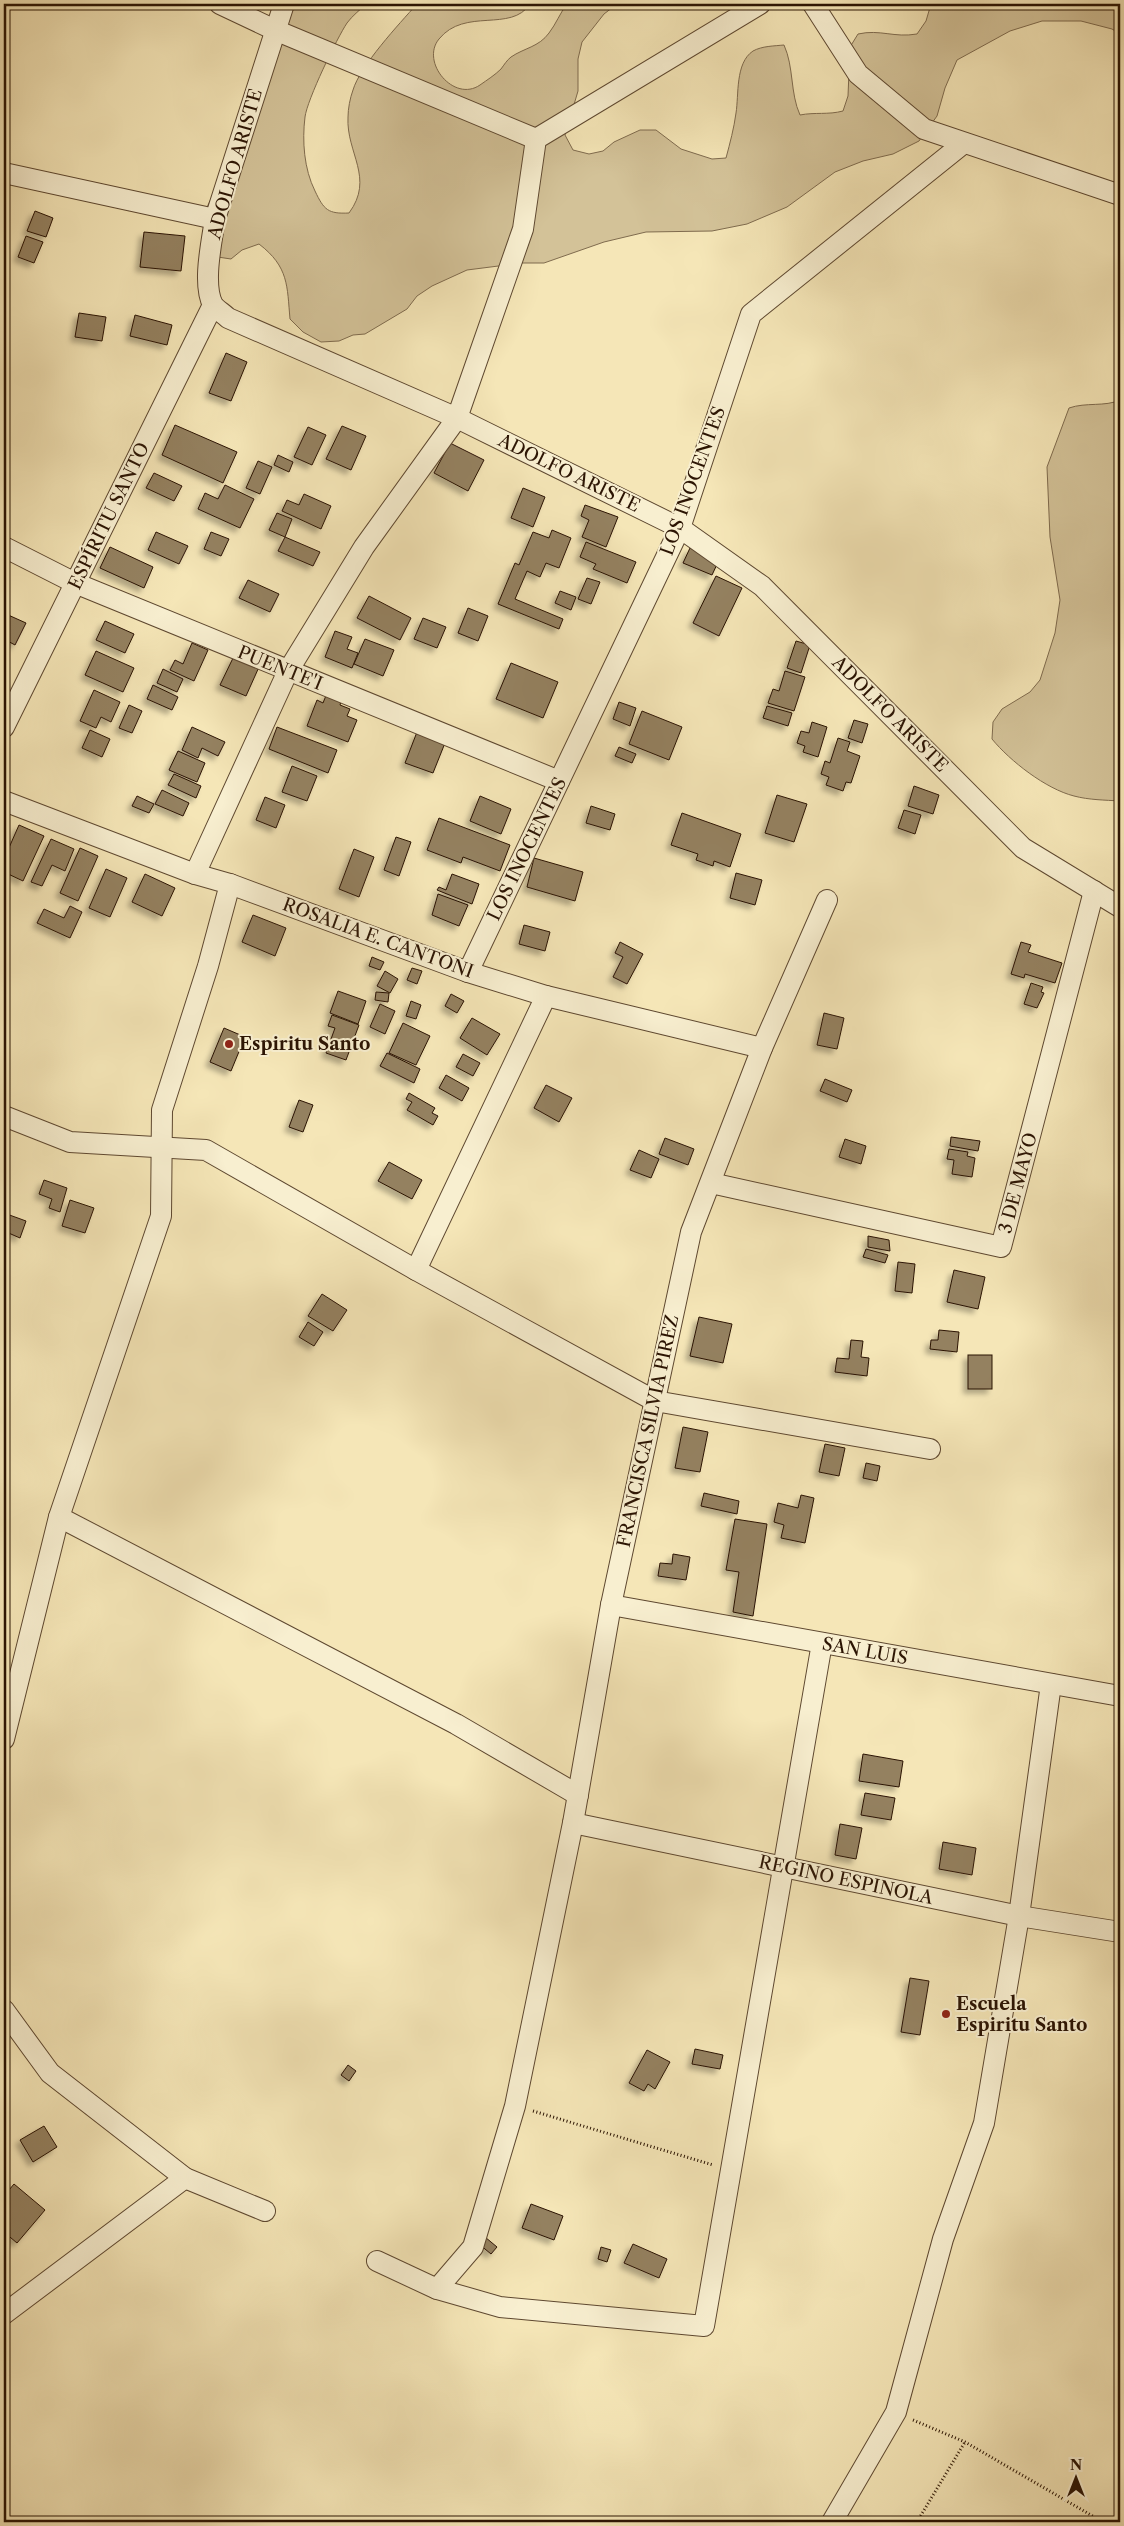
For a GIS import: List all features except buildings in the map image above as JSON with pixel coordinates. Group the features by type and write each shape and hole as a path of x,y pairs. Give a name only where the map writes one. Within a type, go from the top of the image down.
{"street":[{"path":"220,4 275,30 536,140"},
{"name":"ADOLFO ARISTE","path":"284,4 215,218 209,255 208,288 214,305 228,318 457,418 680,528 762,586 1023,848 1120,907"},
{"path":"536,140 760,4"},
{"path":"812,4 858,74 924,129 1120,195"},
{"path":"195,874 288,671 364,547 457,418 523,229 536,140"},
{"name":"LOS INOCENTES","path":"468,972 680,528 751,314 964,143"},
{"path":"4,173 215,218"},
{"name":"ESPÍRITU SANTO","path":"4,727 214,305"},
{"name":"PUENTE'I","path":"4,547 75,583 559,782"},
{"name":"ROSALIA E. CANTONI","path":"4,801 195,874 230,884 468,972 546,996 762,1048"},
{"path":"4,1739 59,1517 161,1216 162,1110 208,966 230,884"},
{"name":"3 DE MAYO","path":"712,1183 1002,1247 1094,891"},
{"name":"FRANCISCA SILVIA PIREZ","path":"437,2289 473,2247 515,2106 573,1823 610,1605 691,1232 712,1183 762,1048 827,900"},
{"path":"416,1270 546,996"},
{"path":"4,1116 70,1142 206,1150 416,1270 655,1401 930,1449"},
{"path":"59,1517 456,1724 578,1795"},
{"name":"SAN LUIS","path":"610,1605 1120,1696"},
{"path":"377,2261 437,2289 500,2307 704,2326 822,1643"},
{"path":"832,2522 896,2412 943,2239 984,2123 1019,1916 1051,1684"},
{"name":"REGINO ESPINOLA","path":"573,1823 1019,1916 1120,1932"},
{"path":"4,2010 50,2073 185,2178 265,2211"},
{"path":"4,2314 185,2178"}],"path":[{"path":"515,2106 730,2170"},
{"path":"896,2412 965,2442 1103,2522"},
{"path":"917,2522 965,2442"}],"shaded area":[{"path":"282,4 366,4 349,20 342,31 317,84 305,117 305,155 308,174 324,207 336,213 349,213 360,188 358,165 351,142 348,117 353,90 363,69 417,4 530,4 522,13 511,17 462,24 450,29 439,39 434,48 437,68 451,84 460,89 470,89 480,85 494,75 511,57 545,38 567,4 617,4 604,14 582,42 578,59 578,91 565,135 573,150 589,154 603,151 614,142 640,130 656,130 681,149 712,159 726,158 734,124 743,63 753,51 764,47 784,45 800,115 843,111 848,96 850,47 858,34 873,32 901,35 917,34 926,21 931,4 1120,4 1120,34 1112,29 1081,21 1042,21 1010,31 957,60 945,88 937,116 919,141 893,154 863,161 835,172 787,207 747,224 712,231 646,232 604,242 544,263 522,263 467,270 432,286 417,296 407,309 365,334 353,335 339,341 321,342 303,332 290,319 285,278 269,252 259,244 242,250 231,259 211,256 203,242 204,222 208,205 244,134"},
{"path":"1120,400 1120,801 1080,797 1052,787 1018,765 992,739 993,722 1002,709 1030,692 1040,680 1055,633 1060,600 1050,537 1047,467 1069,408"}],"place":[{"name":"Espiritu Santo","path":"229,1044"},
{"name":"Escuela Espiritu Santo","path":"946,2014"}]}
